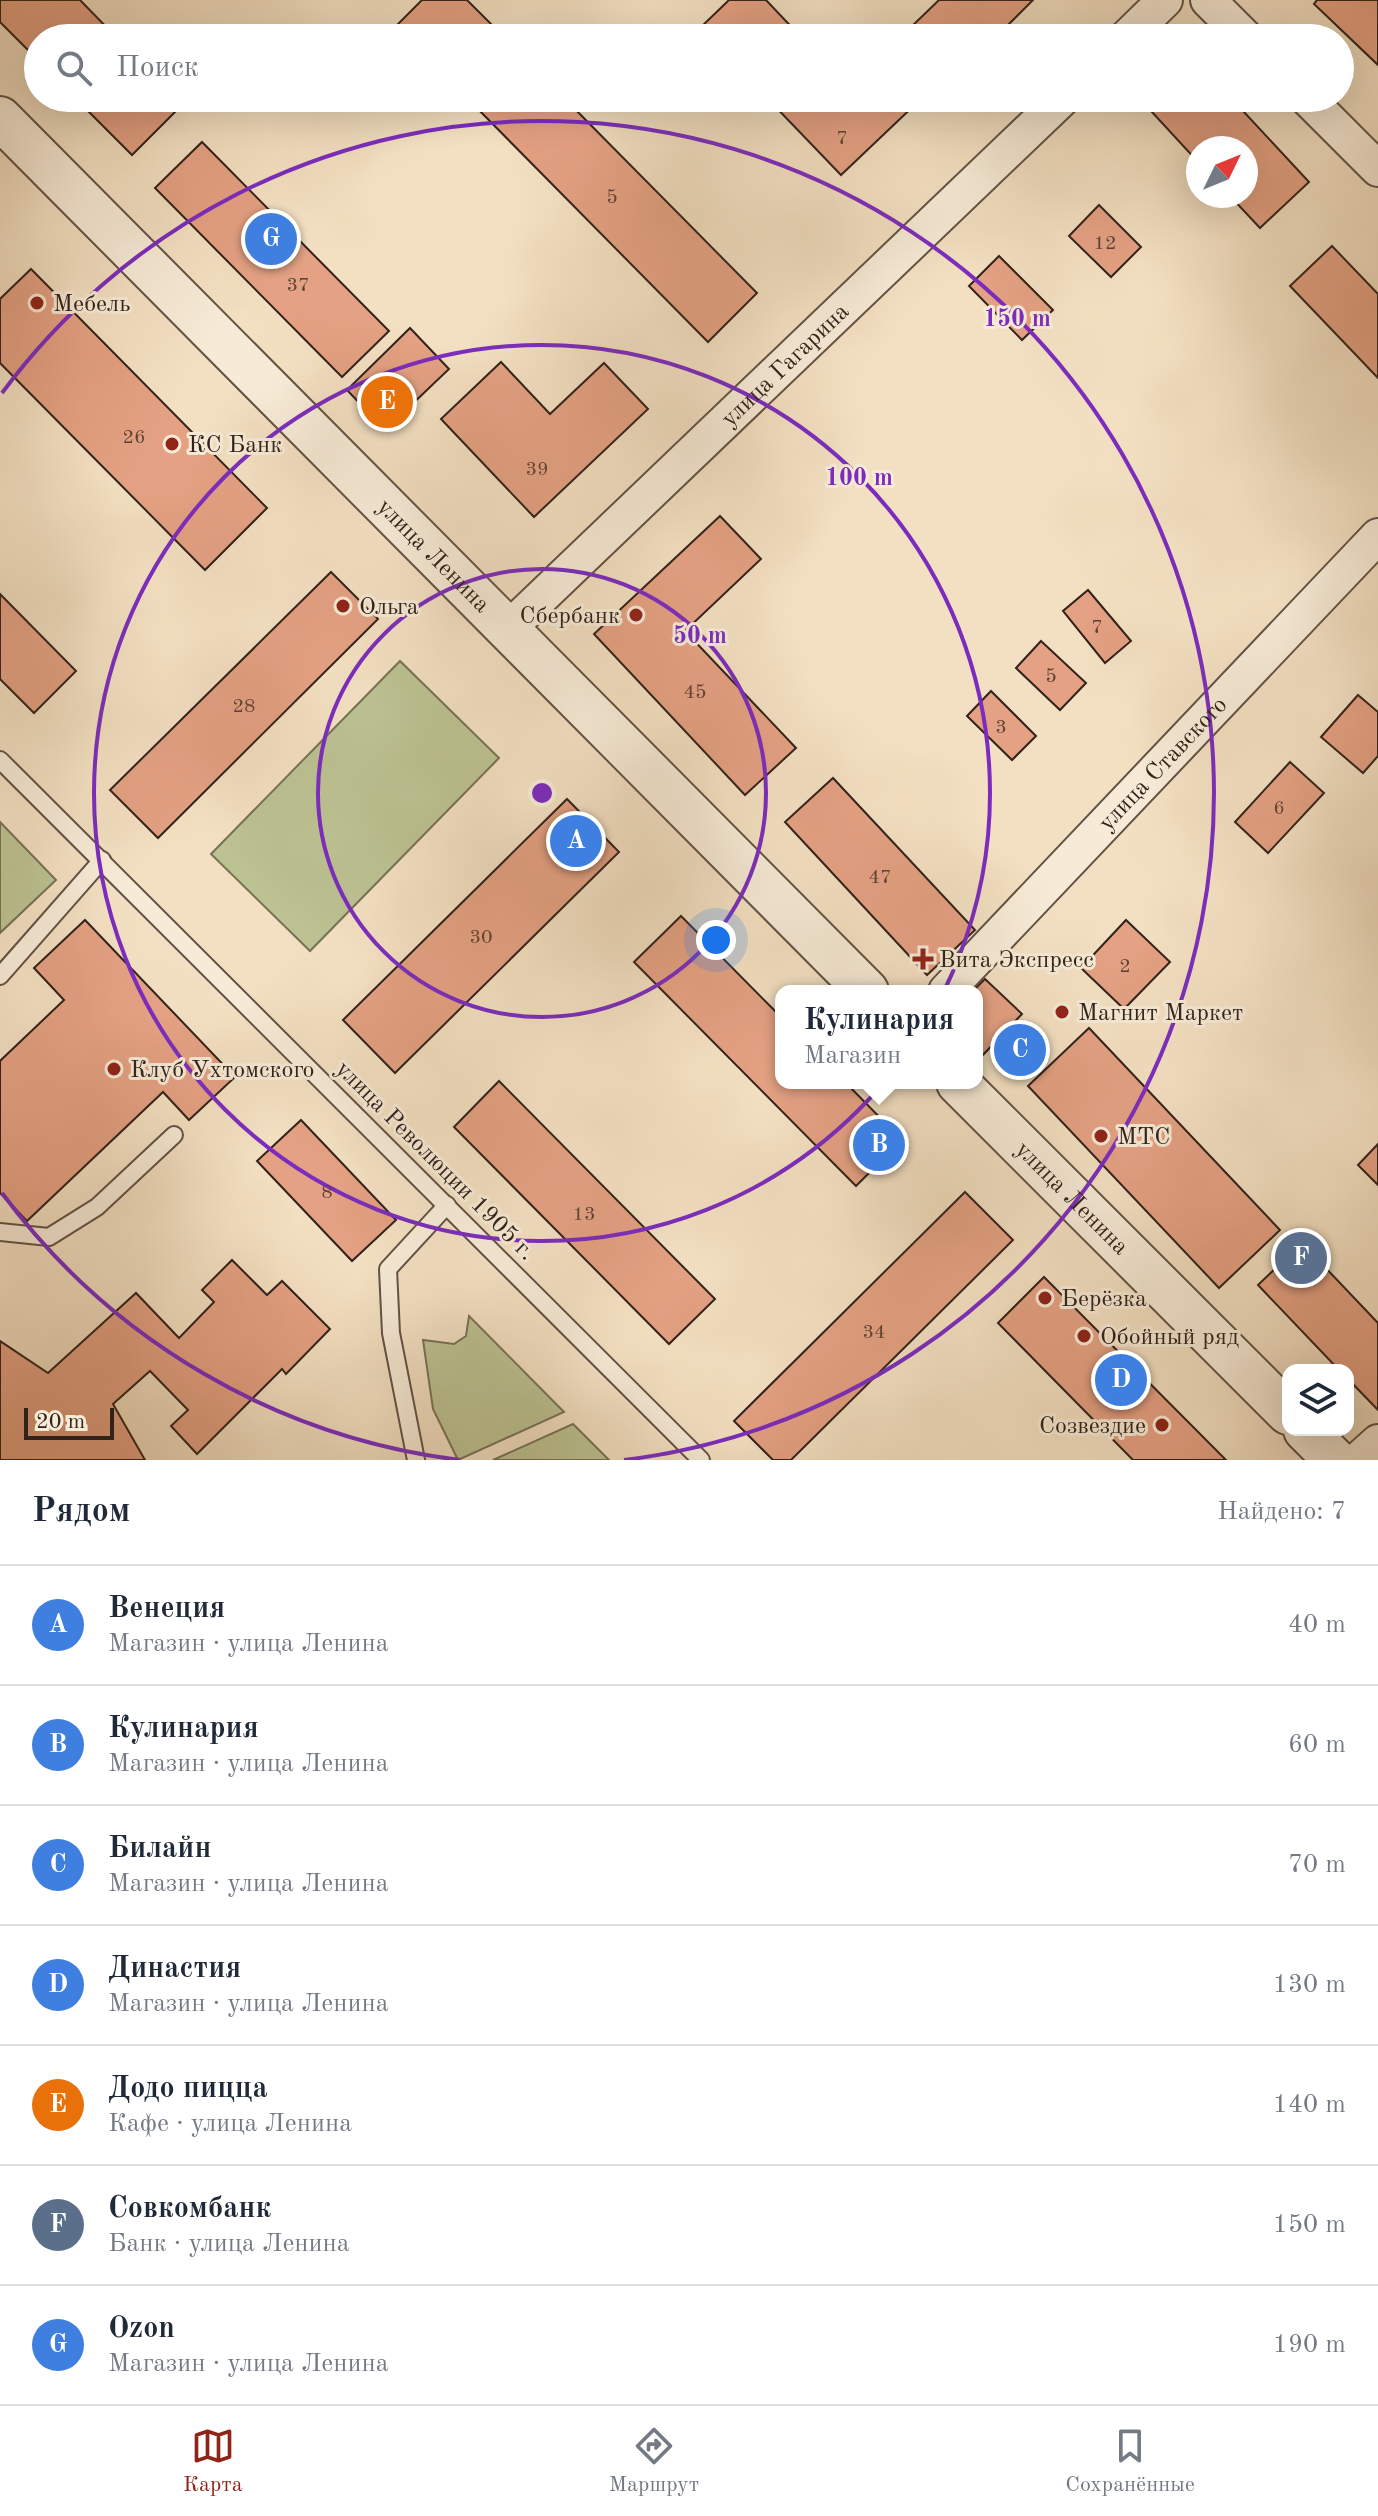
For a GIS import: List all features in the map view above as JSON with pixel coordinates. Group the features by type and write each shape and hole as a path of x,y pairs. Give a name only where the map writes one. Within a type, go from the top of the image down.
{"street":[{"path":"1140,24 1165,0"},
{"path":"1208,0 1232,24"},
{"name":"улица Гагарина","path":"507,630 1048,112"},
{"path":"1321,112 1378,169"},
{"name":"улица Ленина","path":"0,118 861,985"},
{"name":"улица Ставского","path":"952,985 1378,536"},
{"name":"улица Ленина","path":"964,1089 1282,1407"},
{"path":"1311,1436 1335,1460"},
{"path":"1358,1460 1378,1442"}],"lane":[{"name":"улица Революции 1905 г.","path":"0,760 701,1460"},
{"path":"0,976 102,860"},
{"path":"0,1232 49,1237 97,1207 174,1135"},
{"path":"416,1460 391,1333 388,1269 447,1205"}],"green space":[{"path":"400,661 499,758 310,951 211,854"},
{"path":"0,822 56,880 0,933"},
{"path":"469,1316 564,1412 458,1460 433,1409 423,1340 454,1344 466,1336"},
{"path":"573,1424 609,1460 493,1460"}],"building":[{"path":"0,0 80,0 103,24 24,24 24,46 0,22"},
{"path":"422,0 467,0 491,24 398,24"},
{"path":"729,0 766,0 789,24 704,24"},
{"path":"939,0 1033,0 1009,24 914,24"},
{"path":"1317,0 1378,0 1378,65 1354,42 1354,24 1335,24 1314,4"},
{"path":"89,112 175,112 132,155"},
{"path":"481,112 578,112 757,293 708,342"},
{"path":"780,112 907,112 841,175"},
{"path":"1152,112 1244,112 1309,182 1260,228 1241,208 1258,208 1258,136 1186,136 1186,149"},
{"path":"202,142 389,331 342,377 155,188"},
{"path":"1099,205 1141,247 1111,277 1069,236"},
{"path":"1332,246 1378,294 1378,378 1290,286"},
{"path":"999,256 1053,310 1022,340 969,286"},
{"path":"31,269 267,508 205,570 0,363 0,299"},
{"path":"410,328 449,369 385,430 347,390"},
{"path":"501,362 550,414 604,363 648,409 534,517 441,419"},
{"path":"720,516 761,559 685,631 796,748 745,795 594,634"},
{"path":"331,572 378,619 158,838 110,790"},
{"path":"1088,590 1131,641 1105,663 1063,611"},
{"path":"0,594 76,671 34,713 0,679"},
{"path":"1041,641 1086,683 1060,710 1016,668"},
{"path":"991,691 1036,736 1012,760 967,716"},
{"path":"1358,695 1378,712 1378,756 1363,773 1321,737"},
{"path":"1290,762 1324,793 1268,853 1235,822"},
{"path":"833,778 975,930 927,975 785,822"},
{"path":"567,799 619,852 395,1073 343,1020"},
{"path":"681,916 775,1011 775,1089 852,1089 902,1140 856,1186 634,962"},
{"name":"Клуб Ухтомского","path":"85,920 235,1077 189,1120 163,1092 27,1221 0,1193 0,1061 64,1000 34,968"},
{"path":"1126,920 1170,962 1124,1009 1081,968"},
{"path":"985,979 1022,1014 983,1055 983,985 979,985"},
{"path":"1089,1028 1280,1230 1219,1288 1028,1086"},
{"path":"499,1081 715,1299 669,1344 454,1127"},
{"path":"301,1120 396,1220 352,1261 257,1161"},
{"path":"1378,1144 1378,1185 1358,1165"},
{"path":"965,1192 1013,1240 791,1460 773,1460 734,1421"},
{"path":"1302,1243 1378,1323 1378,1410 1354,1385 1354,1364 1333,1364 1258,1285"},
{"path":"232,1260 267,1295 282,1281 330,1329 286,1374 282,1369 197,1454 171,1426 188,1410 150,1371 113,1404 145,1460 0,1460 0,1341 48,1373 136,1293 179,1338 214,1302 202,1290"},
{"path":"1044,1277 1226,1460 1133,1460 998,1323"}],"place":[{"name":"Ozon","path":"271,239"},
{"name":"Мебель","path":"37,303"},
{"name":"Додо пицца","path":"387,402"},
{"name":"КС Банк","path":"172,444"},
{"name":"Ольга","path":"343,606"},
{"name":"Сбербанк","path":"636,615"},
{"name":"Венеция","path":"576,841"},
{"name":"Вита Экспресс","path":"923,959"},
{"name":"Магнит Маркет","path":"1062,1012"},
{"name":"Билайн","path":"1020,1050"},
{"name":"Клуб Ухтомского","path":"114,1069"},
{"name":"МТС","path":"1101,1136"},
{"name":"Кулинария","path":"879,1145"},
{"name":"Совкомбанк","path":"1301,1258"},
{"name":"Берёзка","path":"1045,1298"},
{"name":"Обойный ряд","path":"1084,1336"},
{"name":"Династия","path":"1121,1380"},
{"name":"Созвездие","path":"1162,1425"}]}
